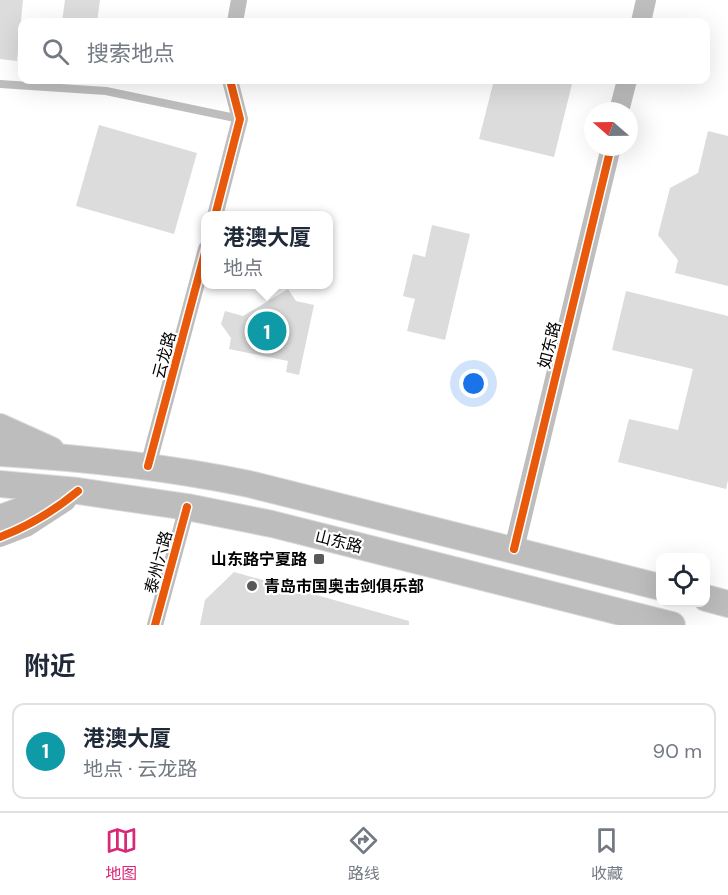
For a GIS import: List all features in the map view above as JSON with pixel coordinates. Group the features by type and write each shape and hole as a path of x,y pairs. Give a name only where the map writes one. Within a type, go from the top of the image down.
{"main road":[{"path":"0,427 65,456"},
{"name":"山东路","path":"0,453 65,456 148,466 249,484 656,586"},
{"name":"山东路","path":"0,484 78,491 187,507 272,524 672,625"},
{"path":"0,518 78,491"},
{"path":"710,599 728,604"}],"street":[{"path":"236,18 239,0"},
{"path":"642,18 646,0"},
{"path":"215,211 240,119 231,84"},
{"path":"622,102 626,84"},
{"name":"如东路","path":"514,549 609,156"},
{"name":"云龙路","path":"148,466 201,268"},
{"path":"0,537 26,527 61,506 78,491"},
{"name":"泰州六路","path":"155,625 187,507"}],"lane":[{"path":"0,84 106,91 240,119"}],"building":[{"path":"0,0 23,0 21,18 18,18 17,61 0,59"},
{"path":"65,0 100,0 98,18 63,18"},
{"path":"493,84 572,84 554,157 479,139"},
{"path":"99,125 197,153 174,234 76,206"},
{"path":"708,131 728,136 728,286 675,273 678,260 658,235 670,188 698,173"},
{"path":"432,225 470,234 445,340 407,331 415,299 403,296 413,254 425,257"},
{"path":"288,289 296,301 314,305 299,375 286,372 288,361 229,349 231,338 221,324 225,311 243,316"},
{"path":"626,291 728,316 728,480 726,489 618,462 629,419 678,430 693,369 612,350"},
{"name":"青岛市国奥击剑俱乐部","path":"234,572 409,621 409,625 200,625 205,600"}],"cycle path":[{"path":"216,211 240,119 231,84"},
{"path":"514,549 609,156"},
{"path":"148,466 201,268"},
{"path":"0,537 41,517 78,491"},
{"path":"155,625 187,507"}],"place":[{"name":"港澳大厦","path":"267,331"},
{"name":"山东路宁夏路","path":"319,559"},
{"name":"青岛市国奥击剑俱乐部","path":"252,586"}]}
